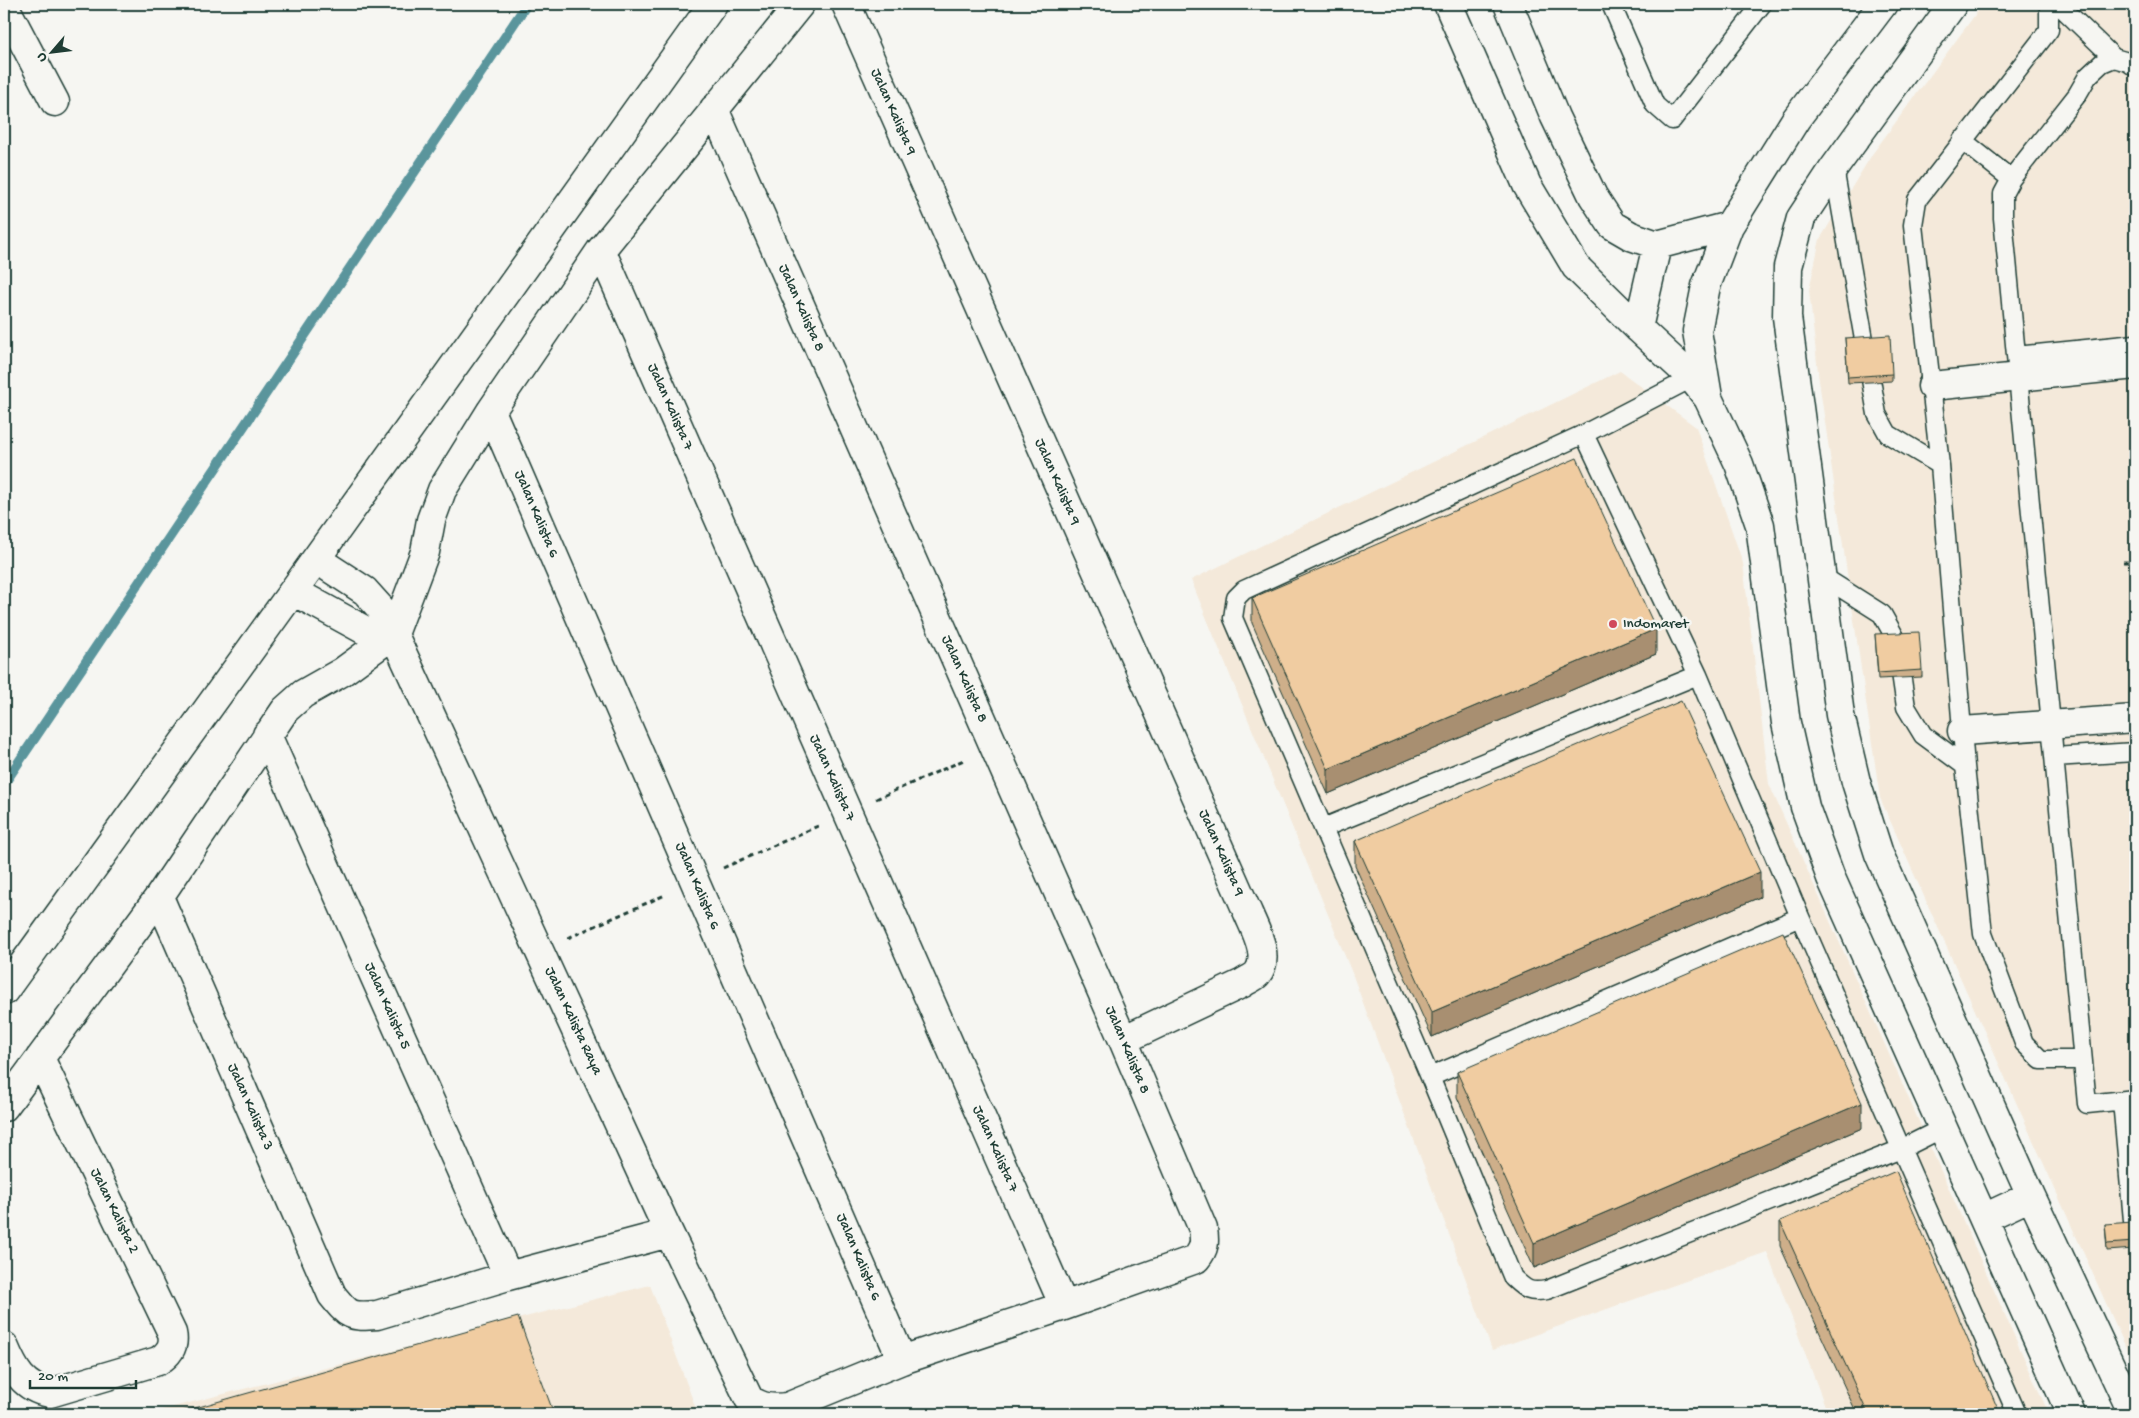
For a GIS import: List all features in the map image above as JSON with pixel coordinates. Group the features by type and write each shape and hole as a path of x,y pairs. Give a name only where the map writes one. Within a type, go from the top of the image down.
{"street":[{"path":"4,991 713,4"},
{"path":"4,1107 159,897 285,710 303,694 342,672 394,634 425,552 431,520 442,490 492,411 601,250 800,4"},
{"name":"Jalan Kalista 9","path":"846,4 1248,913 1262,949 1262,962 1257,974 1243,983 1123,1040"},
{"path":"1448,4 1527,185 1576,267 1700,388 1739,464 1760,525 1786,722 1805,807 1831,878 2071,1414"},
{"path":"1508,4 1555,117 1593,196 1612,225 1631,236 1657,245 1728,226"},
{"path":"1700,388 1697,331 1706,286 1728,226 1796,119 1883,4"},
{"path":"1953,4 1834,168 1801,218 1788,267 1787,317 1840,715 1856,782 1879,854 2031,1196 2133,1414"},
{"path":"4,6 56,102"},
{"name":"Jalan Kalista 8","path":"714,109 1123,1040 1203,1229 1206,1242 1203,1251 1196,1259 1189,1263 1064,1306"},
{"path":"1638,328 1657,245"},
{"name":"Jalan Kalista 7","path":"601,250 1064,1306"},
{"path":"1932,386 2017,366 2135,366"},
{"name":"Jalan Kalista 6","path":"492,411 902,1360"},
{"name":"Jalan Kalista Raya","path":"316,559 365,591 383,611 669,1233 749,1399 757,1405 771,1409 788,1407 902,1360"},
{"path":"293,591 368,632 394,634"},
{"path":"1962,732 2135,720"},
{"name":"Jalan Kalista 5","path":"267,735 508,1276"},
{"name":"Jalan Kalista 3","path":"159,897 332,1295 348,1313 360,1316 377,1315 508,1276"},
{"name":"Jalan Kalista 2","path":"4,1346 13,1366 28,1386 50,1394 158,1361 170,1350 174,1340 40,1058"},
{"path":"1984,1218 2031,1196"},
{"path":"508,1276 669,1233"},
{"path":"902,1360 1064,1306"}],"lane":[{"path":"1611,4 1655,105 1672,120 1762,4"},
{"path":"2049,4 2048,30 1917,200 1912,225 1940,465 1965,766 1983,934 2024,1044 2041,1060 2082,1060"},
{"path":"2058,4 2114,58 2128,62 2135,67"},
{"path":"2114,58 2102,63 2088,76 2077,95 2011,179 2003,194 2003,218 2087,1104 2129,1100 2135,1242"},
{"path":"1962,140 2011,179"},
{"path":"1834,168 1877,414 1888,434 1940,465"},
{"path":"2017,366 2135,344"},
{"path":"1700,388 1584,434 1244,590 1236,598 1233,618 1430,1077 1513,1278 1524,1288 1534,1292 1546,1290 1901,1149 1943,1128"},
{"path":"1584,434 1698,675 1800,917 2017,1414"},
{"path":"1822,576 1882,614 1896,639 1906,707 1923,735 1965,766"},
{"path":"1323,828 1698,675"},
{"path":"2054,757 2135,752"},
{"path":"1430,1077 1800,917"}],"path":[{"path":"2123,562 2135,562"},
{"path":"540,951 994,746"}],"shaded area":[{"path":"1983,4 2135,4 2135,1368 1880,798 1819,381 1809,290 1820,239 1873,153"},
{"path":"1620,371 1696,427 1743,563 1769,784 2049,1414 1828,1414 1767,1252 1492,1350 1352,973 1191,580"},
{"path":"650,1285 698,1414 146,1414"}],"building":[{"path":"1890,335 1892,374 1848,377 1845,338"},
{"path":"1577,458 1656,629 1328,769 1252,598"},
{"path":"1919,632 1922,670 1878,673 1875,634"},
{"path":"1681,701 1760,872 1432,1012 1355,841"},
{"path":"1783,932 1862,1103 1534,1243 1457,1072"},
{"path":"1896,1171 2000,1414 1868,1414 1780,1221"},
{"path":"2133,1222 2134,1242 2107,1244 2105,1224"},
{"path":"2130,1273 2135,1273 2135,1295 2131,1295"},
{"path":"518,1317 554,1414 174,1414"}],"waterway":[{"path":"4,784 527,4"}],"place":[{"name":"Indomaret","path":"1613,624"}]}
